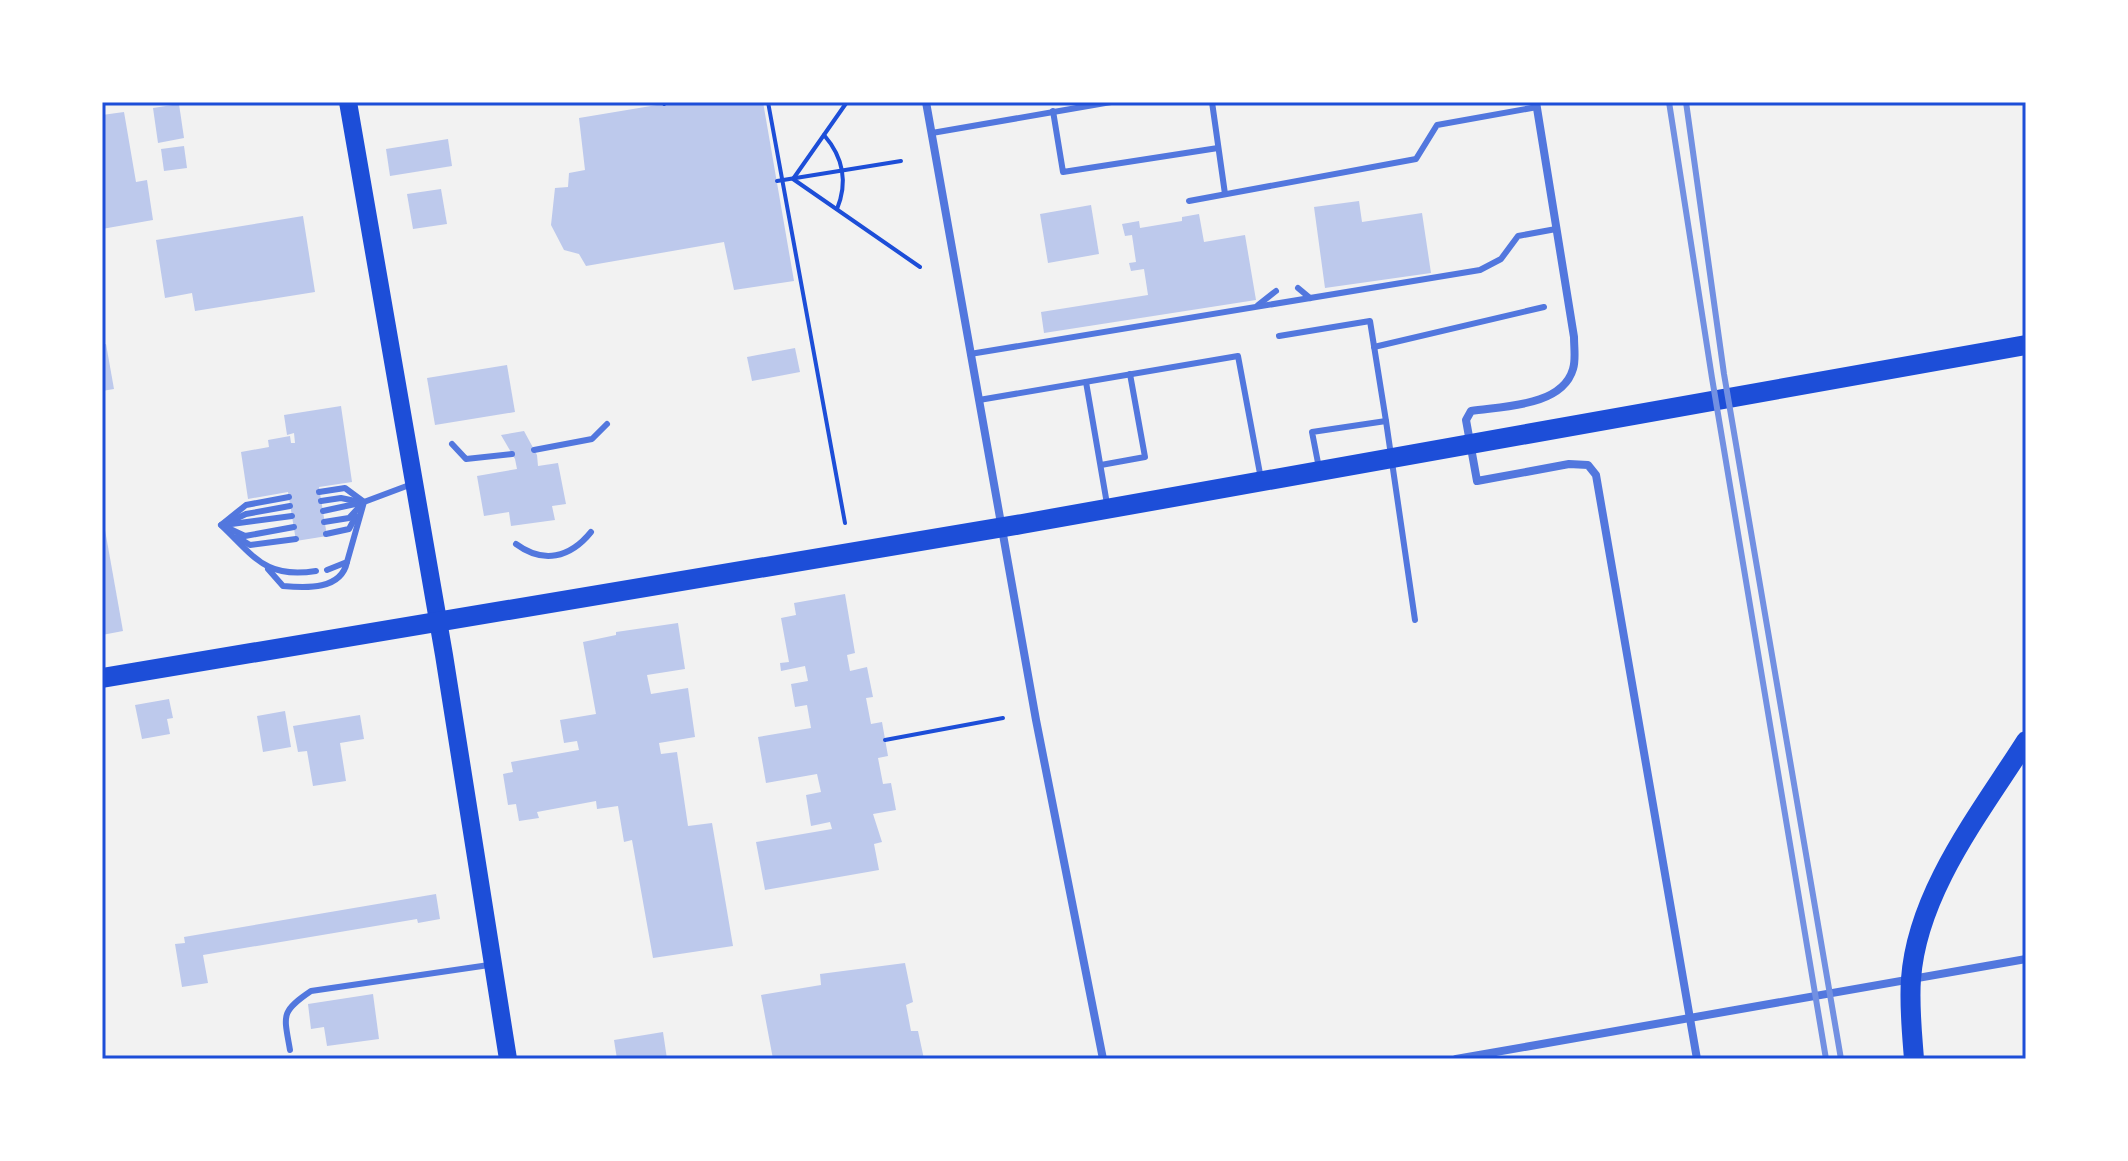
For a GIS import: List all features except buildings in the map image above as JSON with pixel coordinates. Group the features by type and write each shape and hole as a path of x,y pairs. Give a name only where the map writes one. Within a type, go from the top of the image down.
{"highway":[{"path":"102,678 1261,482 2026,345"},
{"path":"1914,1059 1911,978 1926,915 1939,887 2026,741"}],"main road":[{"path":"348,102 438,623 508,1059"}],"street":[{"path":"926,102 1001,527 1103,1059"},
{"path":"1536,104 1574,337 1572,374 1559,390 1547,396 1466,414 1470,444 1477,481 1569,464 1588,465 1596,475 1697,1059"},
{"path":"1456,1059 2026,959"}],"lane":[{"path":"932,133 1111,102"},
{"path":"1212,102 1225,194"},
{"path":"1189,201 1416,159 1437,125 1536,104"},
{"path":"1053,111 1063,172 1218,148"},
{"path":"970,354 1480,270 1501,259 1518,236 1556,229"},
{"path":"1298,288 1310,298"},
{"path":"1256,307 1276,291"},
{"path":"1374,347 1544,307"},
{"path":"1279,336 1370,321 1415,620"},
{"path":"979,400 1238,356 1261,482"},
{"path":"1101,465 1145,457 1130,374"},
{"path":"1086,382 1098,424 1108,508"},
{"path":"1124,401 1135,399"},
{"path":"1127,419 1138,417"},
{"path":"1320,471 1312,432 1386,421"},
{"path":"534,450 592,439 607,424"},
{"path":"1130,437 1141,435"},
{"path":"452,444 466,459 512,454"},
{"path":"323,511 364,502 412,484"},
{"path":"319,492 345,488 364,502"},
{"path":"221,525 246,505 289,497"},
{"path":"321,501 341,498 364,502"},
{"path":"324,522 349,518 364,502"},
{"path":"326,534 349,529 364,502"},
{"path":"221,525 283,586 301,587 337,580 345,573 364,502"},
{"path":"221,525 246,514 290,506"},
{"path":"221,525 292,516"},
{"path":"221,525 245,536 294,527"},
{"path":"221,525 250,545 296,539"},
{"path":"516,544 532,556 557,555 578,547 591,532"},
{"path":"327,570 347,562"},
{"path":"268,569 286,575 316,571"},
{"path":"290,1050 284,1016 287,1007 311,991 493,965"}],"path":[{"path":"768,102 780,181 845,523"},
{"path":"793,179 847,102"},
{"path":"824,135 836,151 842,170 843,194 837,209"},
{"path":"780,181 901,161"},
{"path":"793,179 920,267"},
{"path":"885,740 1003,718"}],"railway":[{"path":"1669,102 1826,1059"},
{"path":"1686,102 1724,374 1841,1059"}]}
